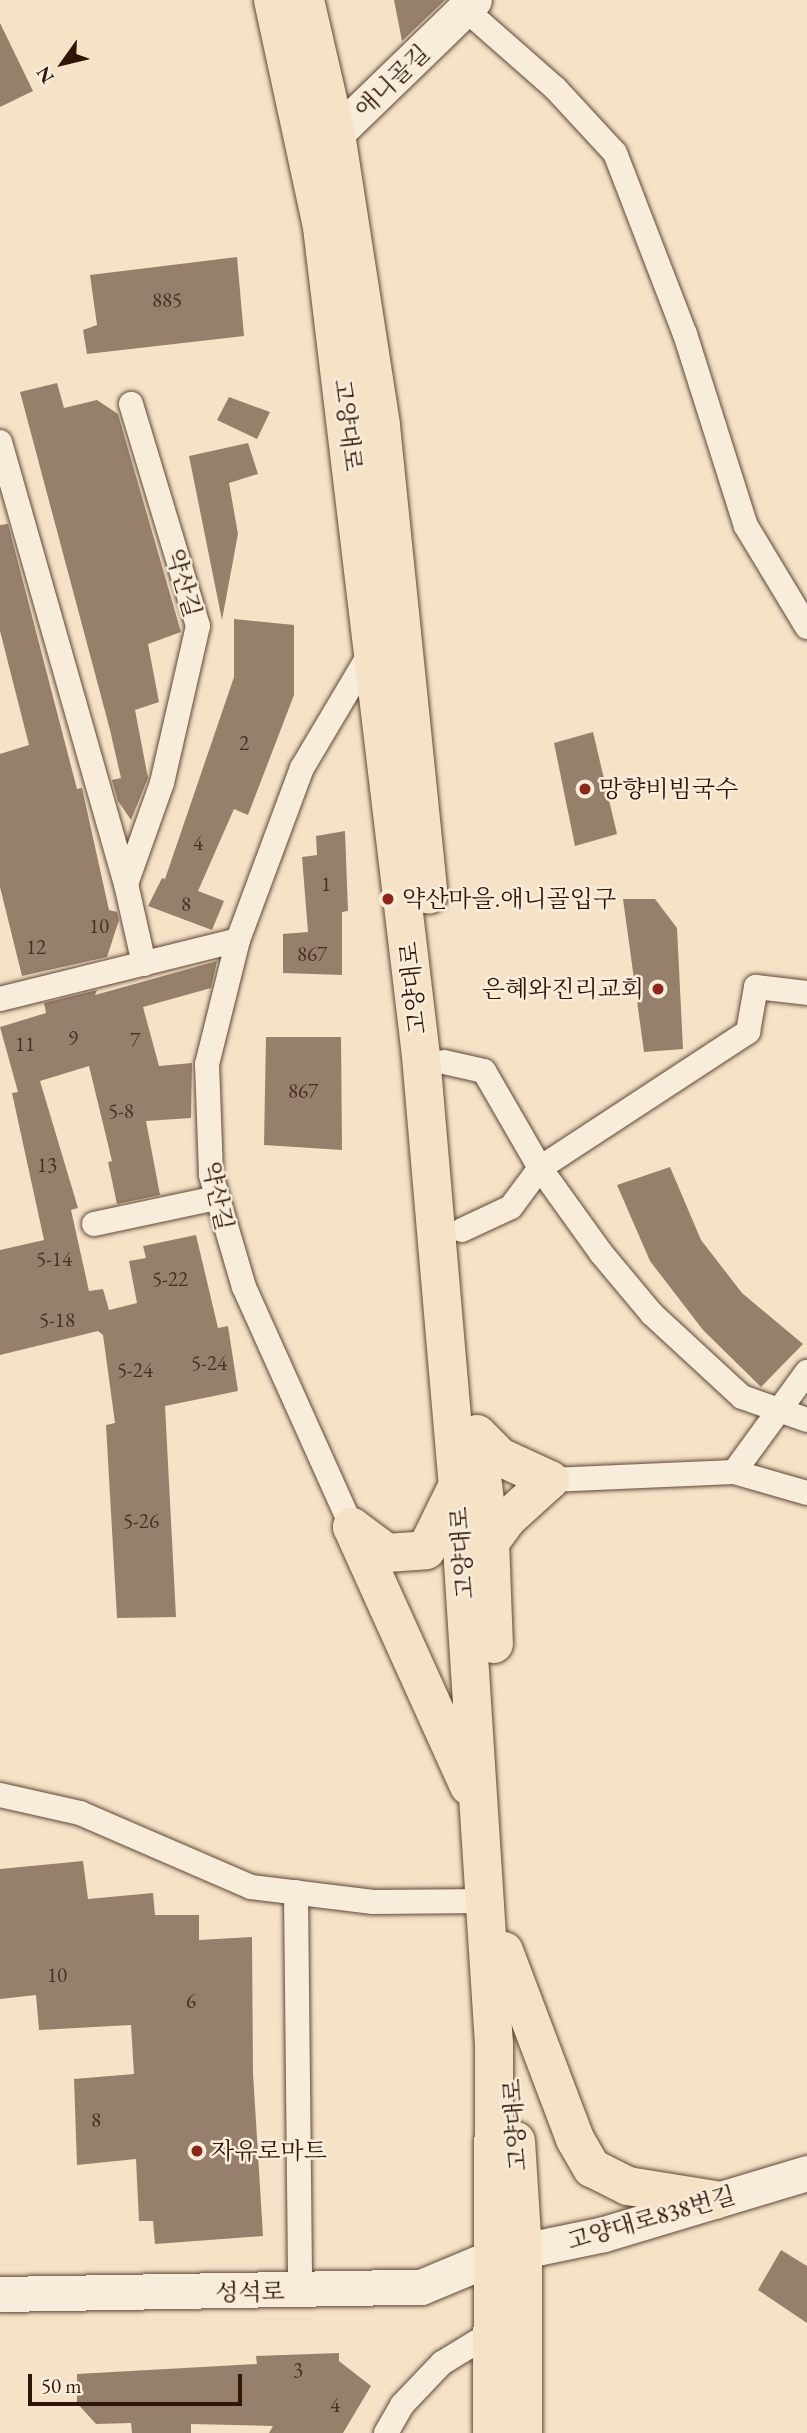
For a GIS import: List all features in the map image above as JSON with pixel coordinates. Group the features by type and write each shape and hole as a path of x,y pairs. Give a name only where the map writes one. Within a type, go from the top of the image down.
{"main road":[{"name":"고양대로","path":"273,0 322,227 389,631 444,1062 462,1230 477,1434 490,1542 504,1951 508,2254 493,2332 492,2433"},
{"name":"고양대로","path":"305,0 336,134 381,426 389,631 421,1056 458,1485 508,2254 523,2433"},
{"path":"477,1434 500,1457 550,1480 506,1519 490,1542"},
{"path":"352,1527 387,1553 426,1550 458,1485"},
{"path":"352,1527 480,1811"},
{"path":"504,1951 575,2139 592,2168 628,2186 715,2200"}],"street":[{"name":"애니골길","path":"307,161 470,4"},
{"path":"470,4 555,88 615,153 685,334 746,526 807,627"},
{"name":"약산길","path":"126,884 162,783 198,626 131,404"},
{"path":"0,442 126,884 144,964"},
{"name":"약산길","path":"352,1527 244,1287 216,1198 206,1119 207,1064 237,940 302,768 389,631"},
{"path":"0,999 237,940"},
{"path":"462,1230 511,1207 540,1168 748,1032 756,987 807,993"},
{"path":"444,1062 484,1071 540,1168 601,1253 652,1314 742,1397 807,1420"},
{"path":"94,1224 216,1198"},
{"path":"734,1472 776,1409 807,1372"},
{"path":"550,1480 734,1472 807,1493"},
{"path":"0,1795 80,1813 251,1887 373,1902 485,1901"},
{"path":"296,1892 300,2291"},
{"name":"고양대로838번길","path":"508,2254 604,2234 807,2173"},
{"name":"성석로","path":"0,2294 421,2287 508,2254"},
{"path":"386,2433 402,2405 442,2364 493,2332"}],"building":[{"path":"394,0 445,0 402,41"},
{"path":"0,23 33,91 0,107"},
{"path":"237,257 244,336 87,354 83,330 97,325 90,275"},
{"path":"57,383 64,408 97,400 118,414 181,632 148,644 159,702 135,710 148,778 131,820 118,801 112,780 121,778 110,730 20,392"},
{"path":"229,397 270,412 257,439 217,420"},
{"path":"248,443 258,474 229,483 238,534 222,620 189,456"},
{"path":"8,524 77,789 82,788 109,910 117,912 119,920 107,957 22,976 0,887 0,754 29,745 0,631 0,525"},
{"path":"234,619 294,625 294,695 248,815 234,809 198,891 224,901 212,930 148,906 162,878 165,879 234,677"},
{"name":"망향비빔국수","path":"593,732 617,834 575,846 554,743"},
{"path":"345,831 348,911 342,912 342,975 283,973 283,934 308,932 302,857 317,855 316,836"},
{"name":"은혜와진리교회","path":"623,899 655,899 677,928 683,1049 644,1052"},
{"path":"217,961 211,988 143,1007 159,1066 192,1063 191,1118 146,1121 160,1195 117,1204 108,1162 112,1161 89,1066 40,1081 78,1208 71,1210 89,1291 103,1289 109,1310 137,1303 129,1261 146,1258 143,1246 196,1235 218,1328 228,1326 238,1391 165,1406 176,1617 117,1618 106,1425 115,1423 103,1335 98,1331 0,1355 0,1250 44,1240 12,1093 18,1092 0,1027 46,1013 44,1003 97,990 95,995"},
{"path":"266,1037 341,1037 342,1150 264,1145"},
{"path":"670,1167 701,1240 742,1293 803,1344 761,1387 703,1330 650,1261 617,1185"},
{"path":"83,1861 88,1899 153,1893 155,1915 199,1915 199,1940 252,1937 253,2073 263,2236 155,2244 153,2221 139,2221 136,2159 77,2165 74,2079 134,2074 131,2025 39,2030 36,1995 0,1999 0,1869"},
{"path":"781,2250 807,2266 807,2323 758,2290"},
{"path":"339,2353 339,2361 371,2386 343,2433 269,2433 273,2426 191,2424 191,2433 132,2433 131,2423 96,2424 77,2403 77,2374 257,2364 256,2356"}],"place":[{"name":"망향비빔국수","path":"585,789"},
{"name":"약산마을.애니골입구","path":"388,899"},
{"name":"은혜와진리교회","path":"658,989"},
{"name":"자유로마트","path":"197,2151"}]}
